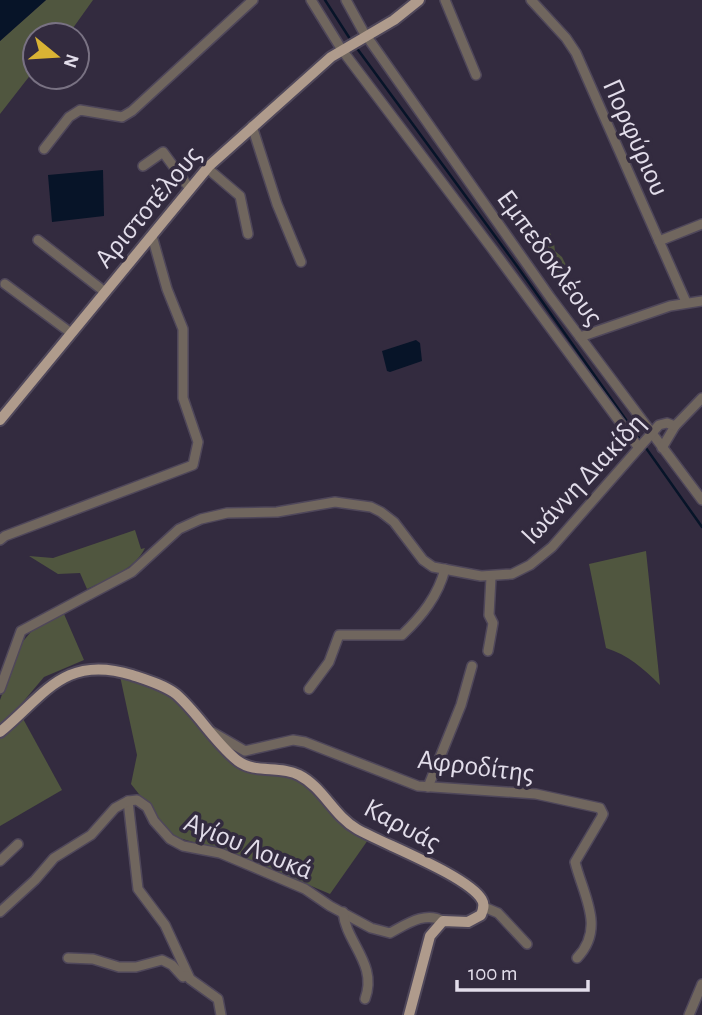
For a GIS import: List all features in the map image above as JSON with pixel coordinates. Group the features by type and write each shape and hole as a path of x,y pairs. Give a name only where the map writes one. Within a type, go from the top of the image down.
{"main road":[{"path":"365,38 404,14 419,0"},
{"name":"Αριστοτέλους","path":"3,413 207,168 252,126 344,49 365,38"},
{"name":"Καρυάς","path":"0,732 55,682 80,671 97,669 149,680 174,692 244,765 289,772 308,780 351,825 422,860 463,884 481,898 484,907"},
{"path":"410,1015 430,936 443,921 474,921 481,915 484,907"}],"street":[{"path":"44,149 69,117 80,110 122,117 132,111 253,0"},
{"path":"311,0 344,49 639,448"},
{"name":"Εμπεδοκλέους","path":"346,0 365,38 580,337 702,500"},
{"path":"445,0 476,75"},
{"name":"Πορφύριου","path":"531,0 576,53 686,302"},
{"path":"252,126 272,192 301,262"},
{"path":"143,166 163,152 190,189"},
{"path":"207,168 240,196 248,234"},
{"path":"659,241 702,224"},
{"path":"0,540 193,465 198,442 183,398 183,329 167,289 152,236"},
{"path":"38,240 105,292"},
{"path":"5,284 71,332"},
{"path":"580,337 686,302 702,301"},
{"name":"Ιωάννη Διακίδη","path":"0,689 21,631 132,572 179,529 201,519 227,513 277,512 330,503 363,506 386,515 425,562 433,567 491,577 521,570 541,557 651,433 663,424 675,426 702,398"},
{"path":"662,448 675,426"},
{"path":"309,690 330,662 339,635 402,635 427,607 445,569"},
{"path":"488,651 493,623 489,615 491,577"},
{"path":"428,787 461,705 472,666"},
{"name":"Αφροδίτης","path":"212,732 245,751 293,740 304,742 418,786 536,794 597,806 603,814 575,862 592,917 583,951 577,958"},
{"name":"Αγίου Λουκά","path":"128,801 137,800 146,807 170,839 183,846 220,853 305,889 371,928 390,933 420,918 435,917 443,921"},
{"path":"0,912 35,880 54,858 91,835 115,808 128,801 138,889 165,925 188,976 218,999 221,1015"},
{"path":"0,861 18,844"},
{"path":"484,907 498,913 527,944"},
{"path":"343,912 369,976 370,986 365,999"},
{"path":"68,958 93,959 120,967 136,967 162,960 183,976 188,976"},
{"path":"689,1015 702,984"}],"green space":[{"path":"46,0 93,0 78,21 22,21"},
{"path":"21,22 21,87 0,114 0,41"},
{"path":"550,233 555,251 562,257 571,275 552,273 540,256 544,240"},
{"path":"135,530 141,549 145,548 140,556 120,573 87,589 80,573 58,574 29,556 53,558"},
{"path":"646,551 660,685 635,663 606,648 589,564"},
{"path":"64,614 84,660 44,677 17,709 0,724 0,700 20,645 35,627"},
{"path":"120,676 147,684 173,697 232,763 240,767 285,775 302,782 349,828 368,840 330,894 238,855 179,838 169,832 131,784 137,755"},
{"path":"21,715 62,790 0,826 0,737"}],"water":[{"path":"0,0 46,0 21,21 0,41"},
{"path":"103,170 104,216 52,222 48,175"},
{"path":"416,340 420,343 422,361 387,371 382,351"}],"waterway":[{"path":"325,0 352,42"},
{"path":"356,47 517,266 702,527"}]}
